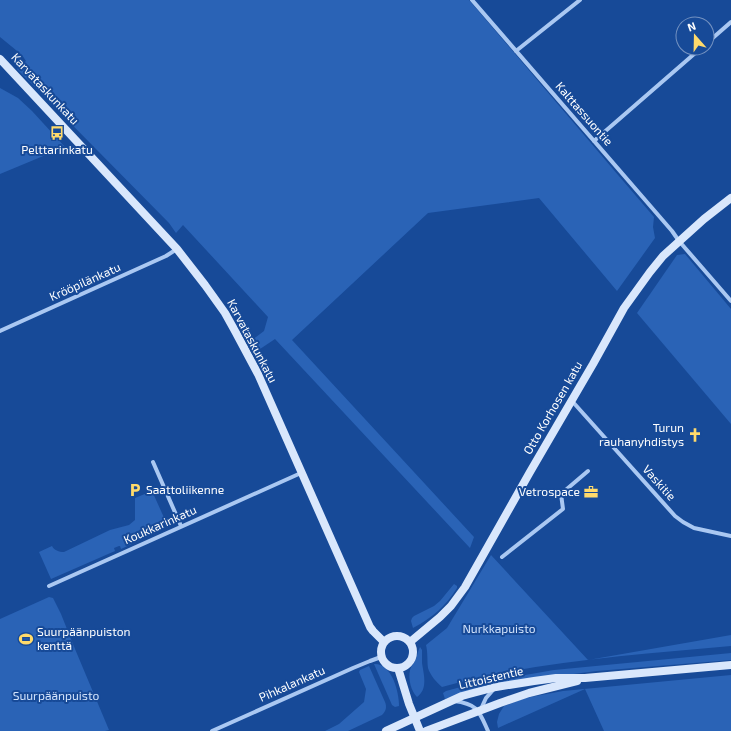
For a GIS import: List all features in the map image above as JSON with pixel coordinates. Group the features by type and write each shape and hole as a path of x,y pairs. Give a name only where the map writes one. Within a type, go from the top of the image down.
{"street":[{"name":"Kalttassuontie","path":"472,0 731,300"},
{"path":"516,51 580,0"},
{"path":"715,36 731,22"},
{"path":"594,141 692,56"},
{"name":"Karvataskunkatu","path":"0,59 177,250 209,291 235,331 258,374 370,627 384,642"},
{"name":"Otto Korhosen katu","path":"410,642 451,606 465,587 624,308 650,272 663,256 680,240 731,198"},
{"name":"Krööpilänkatu","path":"0,331 156,261 177,250"},
{"name":"Vaskitie","path":"572,401 675,516 694,528 731,536"},
{"path":"153,462 181,526"},
{"path":"502,557 563,509 561,494 588,471"},
{"name":"Koukkarinkatu","path":"49,586 302,473"},
{"path":"397,635 407,638 410,642 413,651 412,656 410,661 403,667 393,668 384,662 381,657 380,649 387,638 397,635"},
{"name":"Pihkalankatu","path":"212,731 381,657"},
{"name":"Littoistentie","path":"386,731 453,700 496,687 556,678 585,678 731,665"},
{"path":"398,668 414,719 420,731"},
{"name":"Littoistentie","path":"426,731 529,693 585,678"},
{"path":"480,711 486,698 496,687"},
{"path":"453,700 471,704 480,711 488,731"}],"green space":[{"path":"0,0 469,0 654,217 653,227 655,238 617,291 539,198 428,213 292,340 474,537 470,548 275,339 257,351 252,340 264,331 268,317 183,225 176,233 169,223 17,69 26,61 22,55 0,37"},
{"path":"0,88 18,98 65,147 0,174"},
{"path":"685,254 731,309 731,424 637,313 677,255"},
{"path":"152,491 166,522 158,526 160,531 121,549 120,546 114,548 115,551 51,579 39,552 52,546 60,552 64,552 110,530 129,525 135,520 135,498"},
{"name":"Nurkkapuisto","path":"491,555 588,660 513,671 442,687 436,681 428,668 426,645 447,628"},
{"path":"454,584 457,588 448,601 433,616 413,628 411,621 412,618 434,606"},
{"name":"Suurpäänpuisto","path":"49,597 53,598 61,614 109,730 0,731 0,619"},
{"path":"731,635 731,646 591,660"},
{"path":"420,647 422,650 424,686 423,690 417,697 412,688 409,673"},
{"path":"731,653 731,660 597,671 511,682 481,688 445,699 443,693 468,685 554,670"},
{"path":"374,664 386,668 390,673 398,693 399,706 395,707 392,705"},
{"path":"369,666 385,702 386,707 382,715 348,731 325,731 339,724 364,702 366,689 359,672 360,670"},
{"path":"731,675 731,731 604,731 585,689 498,728 497,722 499,714 504,706 525,698 563,691"}],"place":[{"name":"Pelttarinkatu","path":"57,133"},
{"name":"Turun rauhanyhdistys","path":"695,435"},
{"name":"Saattoliikenne","path":"135,490"},
{"name":"Vetrospace","path":"591,492"},
{"name":"Suurpäänpuiston kenttä","path":"26,639"}]}
